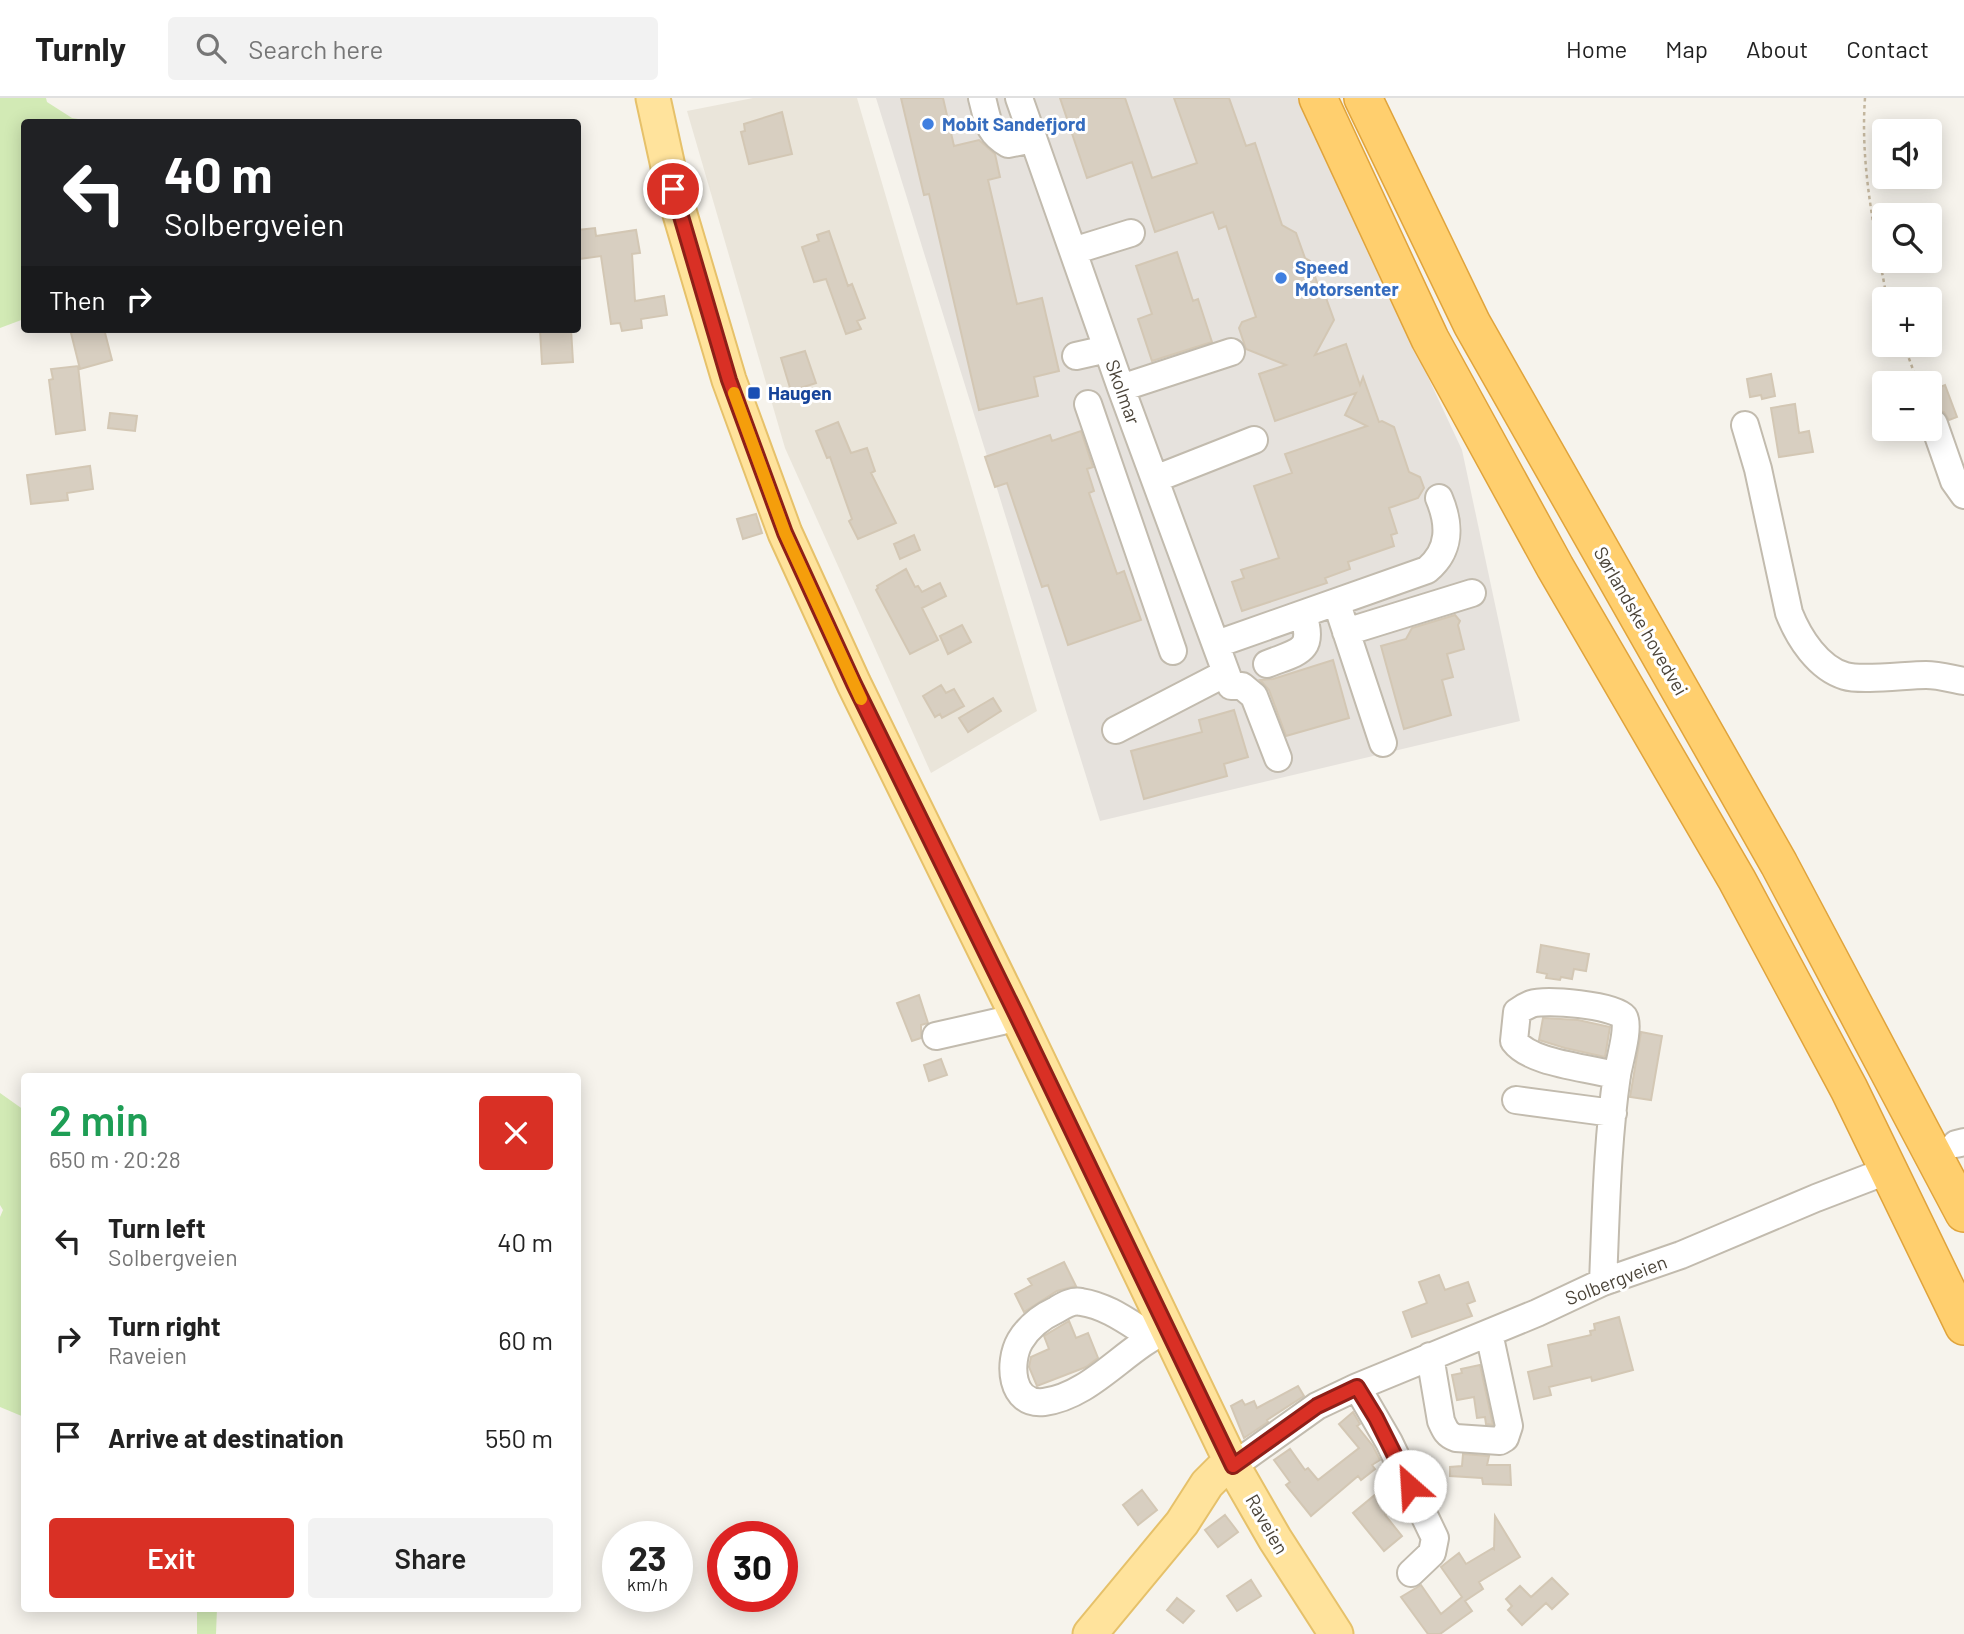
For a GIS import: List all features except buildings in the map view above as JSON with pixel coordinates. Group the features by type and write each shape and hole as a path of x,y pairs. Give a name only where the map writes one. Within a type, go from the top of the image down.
{"highway":[{"path":"1318,98 1430,339 1555,567 1737,880 1849,1088 1964,1326"},
{"name":"Sørlandske hovedvei","path":"1363,98 1472,324 1779,864 1949,1142 1964,1213"}],"main road":[{"name":"Raveien","path":"653,98 674,194 726,368 785,533 854,684 1016,1014 1160,1333 1275,1539 1336,1634"},
{"path":"1090,1634 1182,1523 1230,1483 1233,1466"}],"street":[{"path":"982,98 990,131 997,138 1008,144 1033,139"},
{"name":"Skolmar","path":"1019,98 1121,388 1228,679"},
{"path":"1073,251 1131,233"},
{"path":"1076,356 1107,348"},
{"path":"1121,388 1231,352"},
{"path":"1088,404 1173,652"},
{"path":"1745,425 1758,469 1789,613 1796,632 1821,662 1848,678 1930,675 1964,681"},
{"path":"1112,474 1152,469 1254,440"},
{"path":"1940,441 1954,481 1964,495"},
{"path":"1217,645 1427,570 1441,554 1448,531 1447,516 1439,498"},
{"path":"1136,542 1174,529"},
{"path":"1153,594 1192,577"},
{"path":"1346,632 1472,593"},
{"path":"1337,604 1382,743"},
{"path":"1164,626 1205,611"},
{"path":"1267,664 1306,646 1308,630 1304,615"},
{"path":"1116,730 1228,679 1247,688 1254,696 1278,758"},
{"path":"936,1036 1002,1021 1016,1014"},
{"path":"1603,1282 1617,1076"},
{"path":"1516,1100 1614,1113"},
{"name":"Solbergveien","path":"1233,1466 1317,1406 1357,1387 1489,1333 1603,1282 1681,1255 1876,1175"},
{"path":"1076,1301 1105,1308 1160,1333 1121,1357 1093,1381 1067,1395 1037,1402 1024,1395 1014,1382 1013,1365 1017,1347 1026,1333 1046,1314 1076,1301"},
{"path":"1430,1356 1445,1431 1456,1438 1500,1441 1508,1433 1508,1426 1489,1333"},
{"path":"1357,1387 1383,1430 1436,1538 1432,1553 1411,1573"}],"path":[{"path":"1865,98 1867,182 1885,287"}],"shaded area":[{"path":"753,98 857,98 1037,711 931,773 785,448 687,111"},
{"path":"876,98 1298,98 1462,450 1520,721 1100,821"}],"green space":[{"path":"0,98 46,98 47,102 78,119 21,119 21,320 0,328"},
{"path":"0,1093 21,1108 21,1416 0,1407 0,1217 3,1210 0,1205"},
{"path":"197,1612 217,1612 216,1634 197,1634"}],"slow traffic":[{"path":"734,393 785,533 861,699"}],"place":[{"name":"Mobit Sandefjord","path":"928,124"},
{"name":"Speed Motorsenter","path":"1281,278"},
{"name":"Haugen","path":"754,393"}],"route":[{"path":"673,189 729,380 785,533 854,684 1233,1466 1317,1406 1357,1387 1389,1442 1410,1486"}]}
